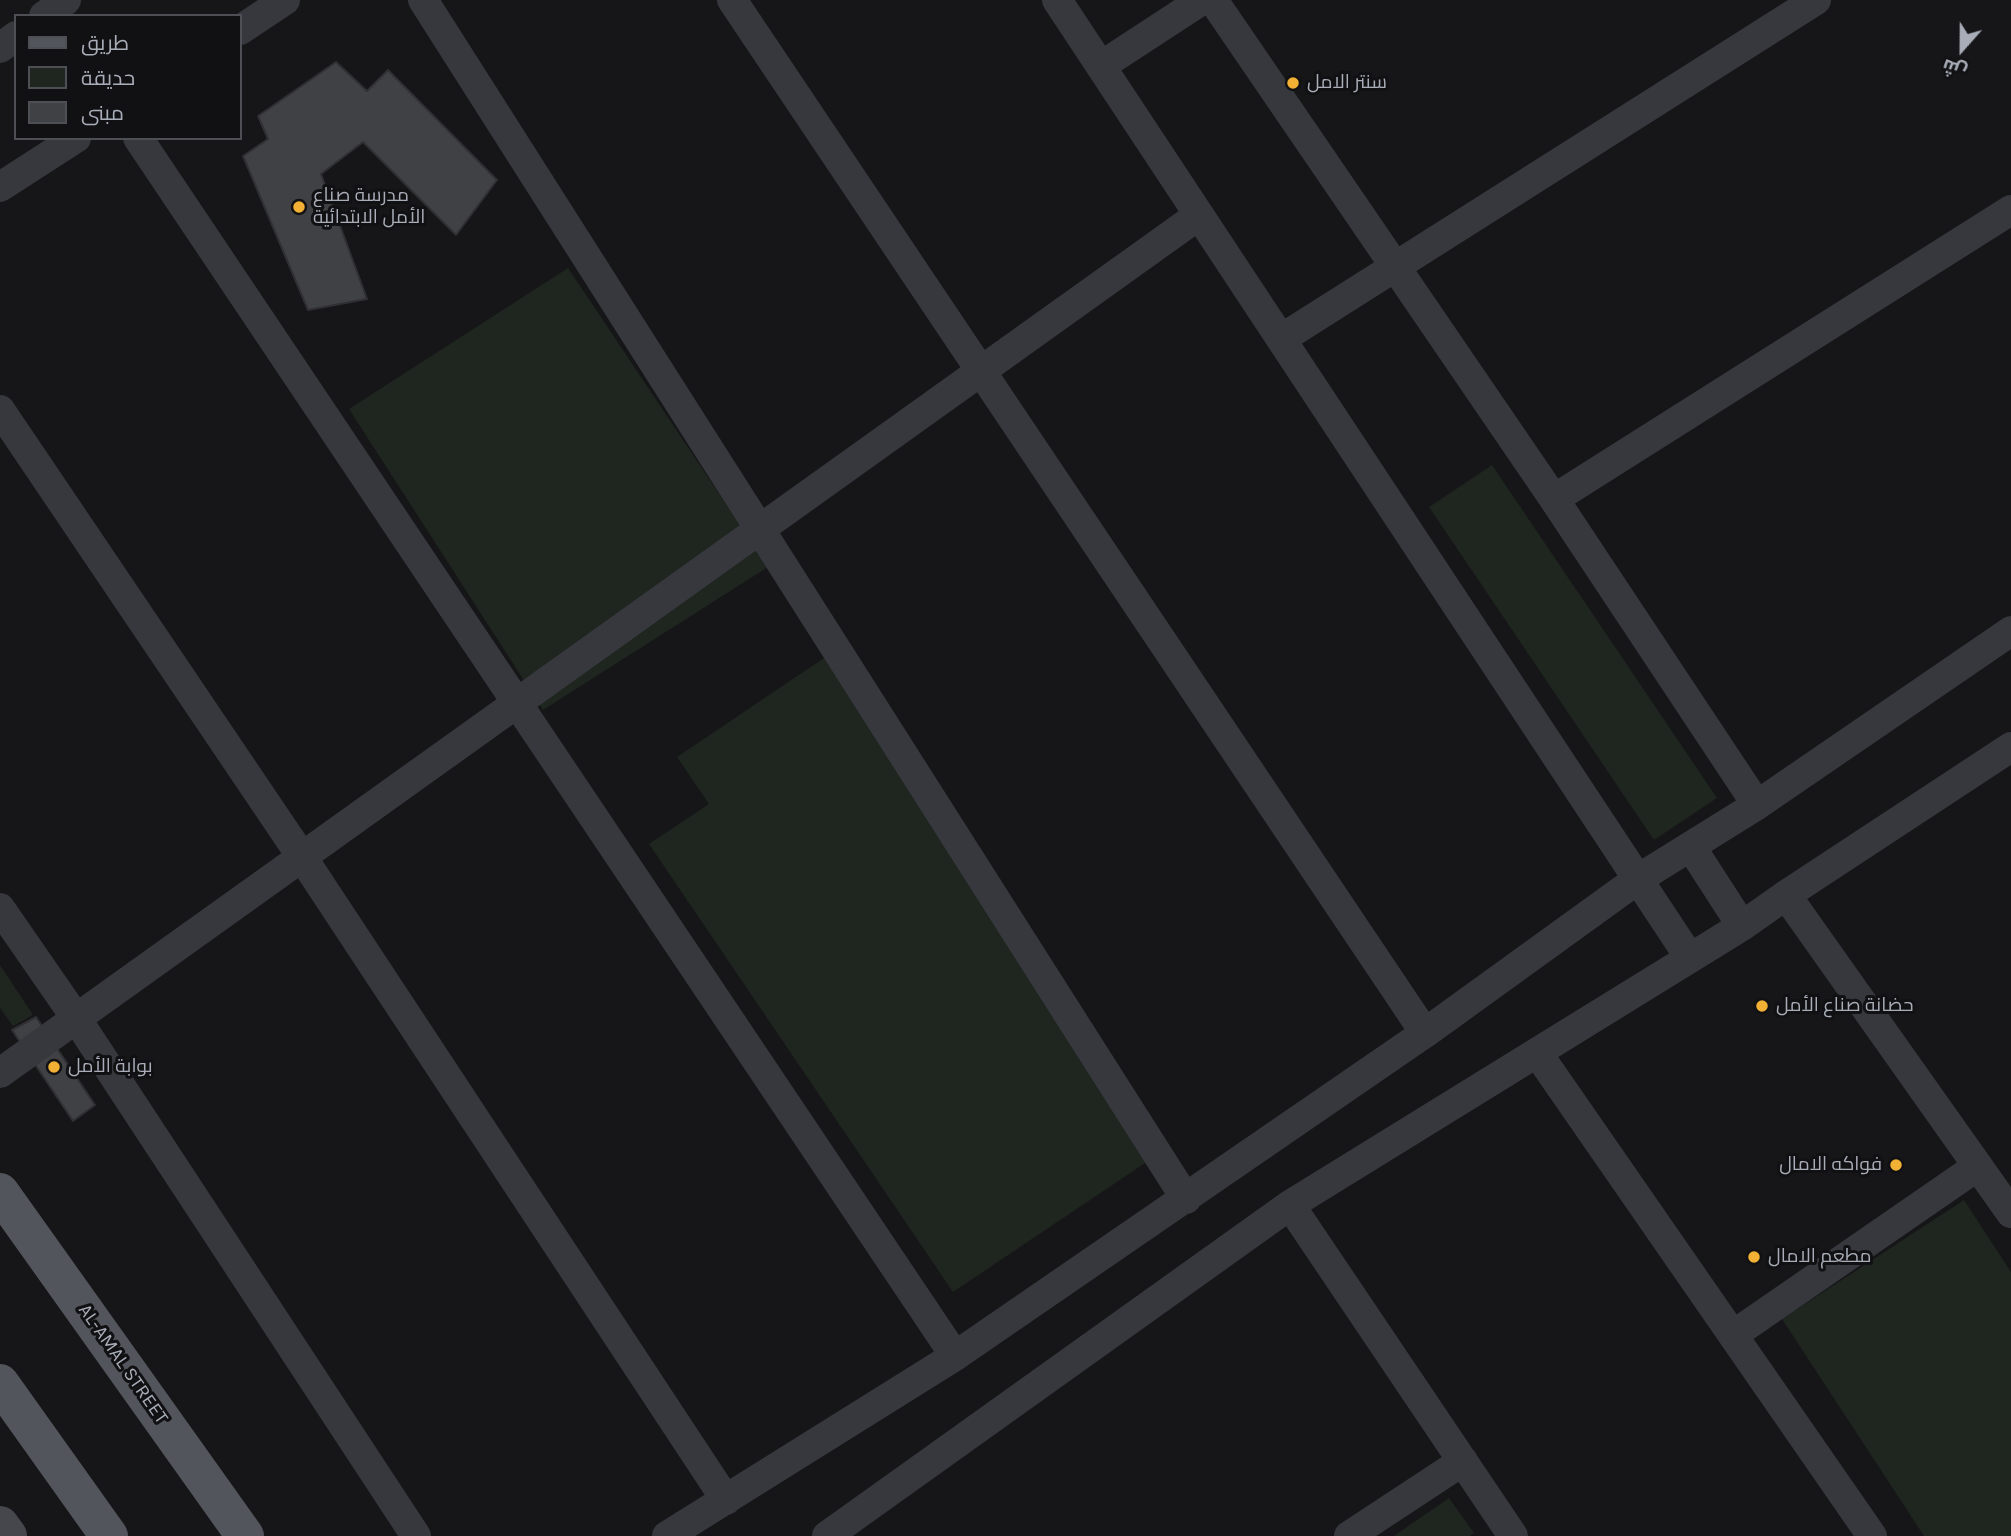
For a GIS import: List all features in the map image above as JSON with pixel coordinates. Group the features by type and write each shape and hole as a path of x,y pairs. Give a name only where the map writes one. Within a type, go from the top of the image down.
{"main road":[{"name":"AL-AMAL STREET","path":"0,1192 245,1536"},
{"path":"0,1383 109,1536"}],"street":[{"path":"47,14 66,0"},
{"path":"242,29 285,0"},
{"path":"423,0 1186,1199"},
{"path":"732,0 1425,1033"},
{"path":"1057,0 1690,958"},
{"path":"1101,66 1202,0"},
{"path":"1213,0 1554,499 1757,805"},
{"path":"1281,339 1816,0"},
{"path":"0,187 73,140"},
{"path":"139,140 955,1356"},
{"path":"1554,499 2011,210"},
{"path":"0,1073 1199,215"},
{"path":"0,410 302,858 726,1500"},
{"path":"667,1536 955,1356 1425,1033 1638,879 1757,805 2011,631"},
{"path":"836,1534 1290,1205 1742,926 2011,747"},
{"path":"1691,847 1742,926"},
{"path":"1786,895 2011,1213"},
{"path":"0,908 76,1018 416,1536"},
{"path":"1538,1054 1871,1536"},
{"path":"1732,1335 1978,1166"},
{"path":"1290,1205 1513,1536"},
{"path":"1349,1536 1463,1461"},
{"path":"0,1525 8,1536"}],"green space":[{"path":"568,268 768,567 543,710 349,409"},
{"path":"1492,465 1717,798 1654,840 1429,507"},
{"path":"824,658 1160,1153 953,1292 649,844 709,804 677,757"},
{"path":"0,965 33,1015 13,1026 0,1008"},
{"path":"1964,1200 2011,1272 2011,1536 1924,1536 1782,1319"},
{"path":"1449,1498 1474,1533 1470,1536 1394,1536"}],"building":[{"name":"مدرسة صناع الأمل الابتدائية","path":"336,62 367,91 388,70 497,180 456,235 363,142 321,174 367,299 308,310 243,156 268,139 258,116"},
{"name":"بوابة الأمل","path":"36,1017 95,1105 73,1121 12,1030"}],"place":[{"name":"سنتر الامل","path":"1293,83"},
{"name":"مدرسة صناع الأمل الابتدائية","path":"299,207"},
{"name":"حضانة صناع الأمل","path":"1762,1006"},
{"name":"بوابة الأمل","path":"54,1067"},
{"name":"فواكه الامال","path":"1896,1165"},
{"name":"مطعم الامال","path":"1754,1257"}]}
